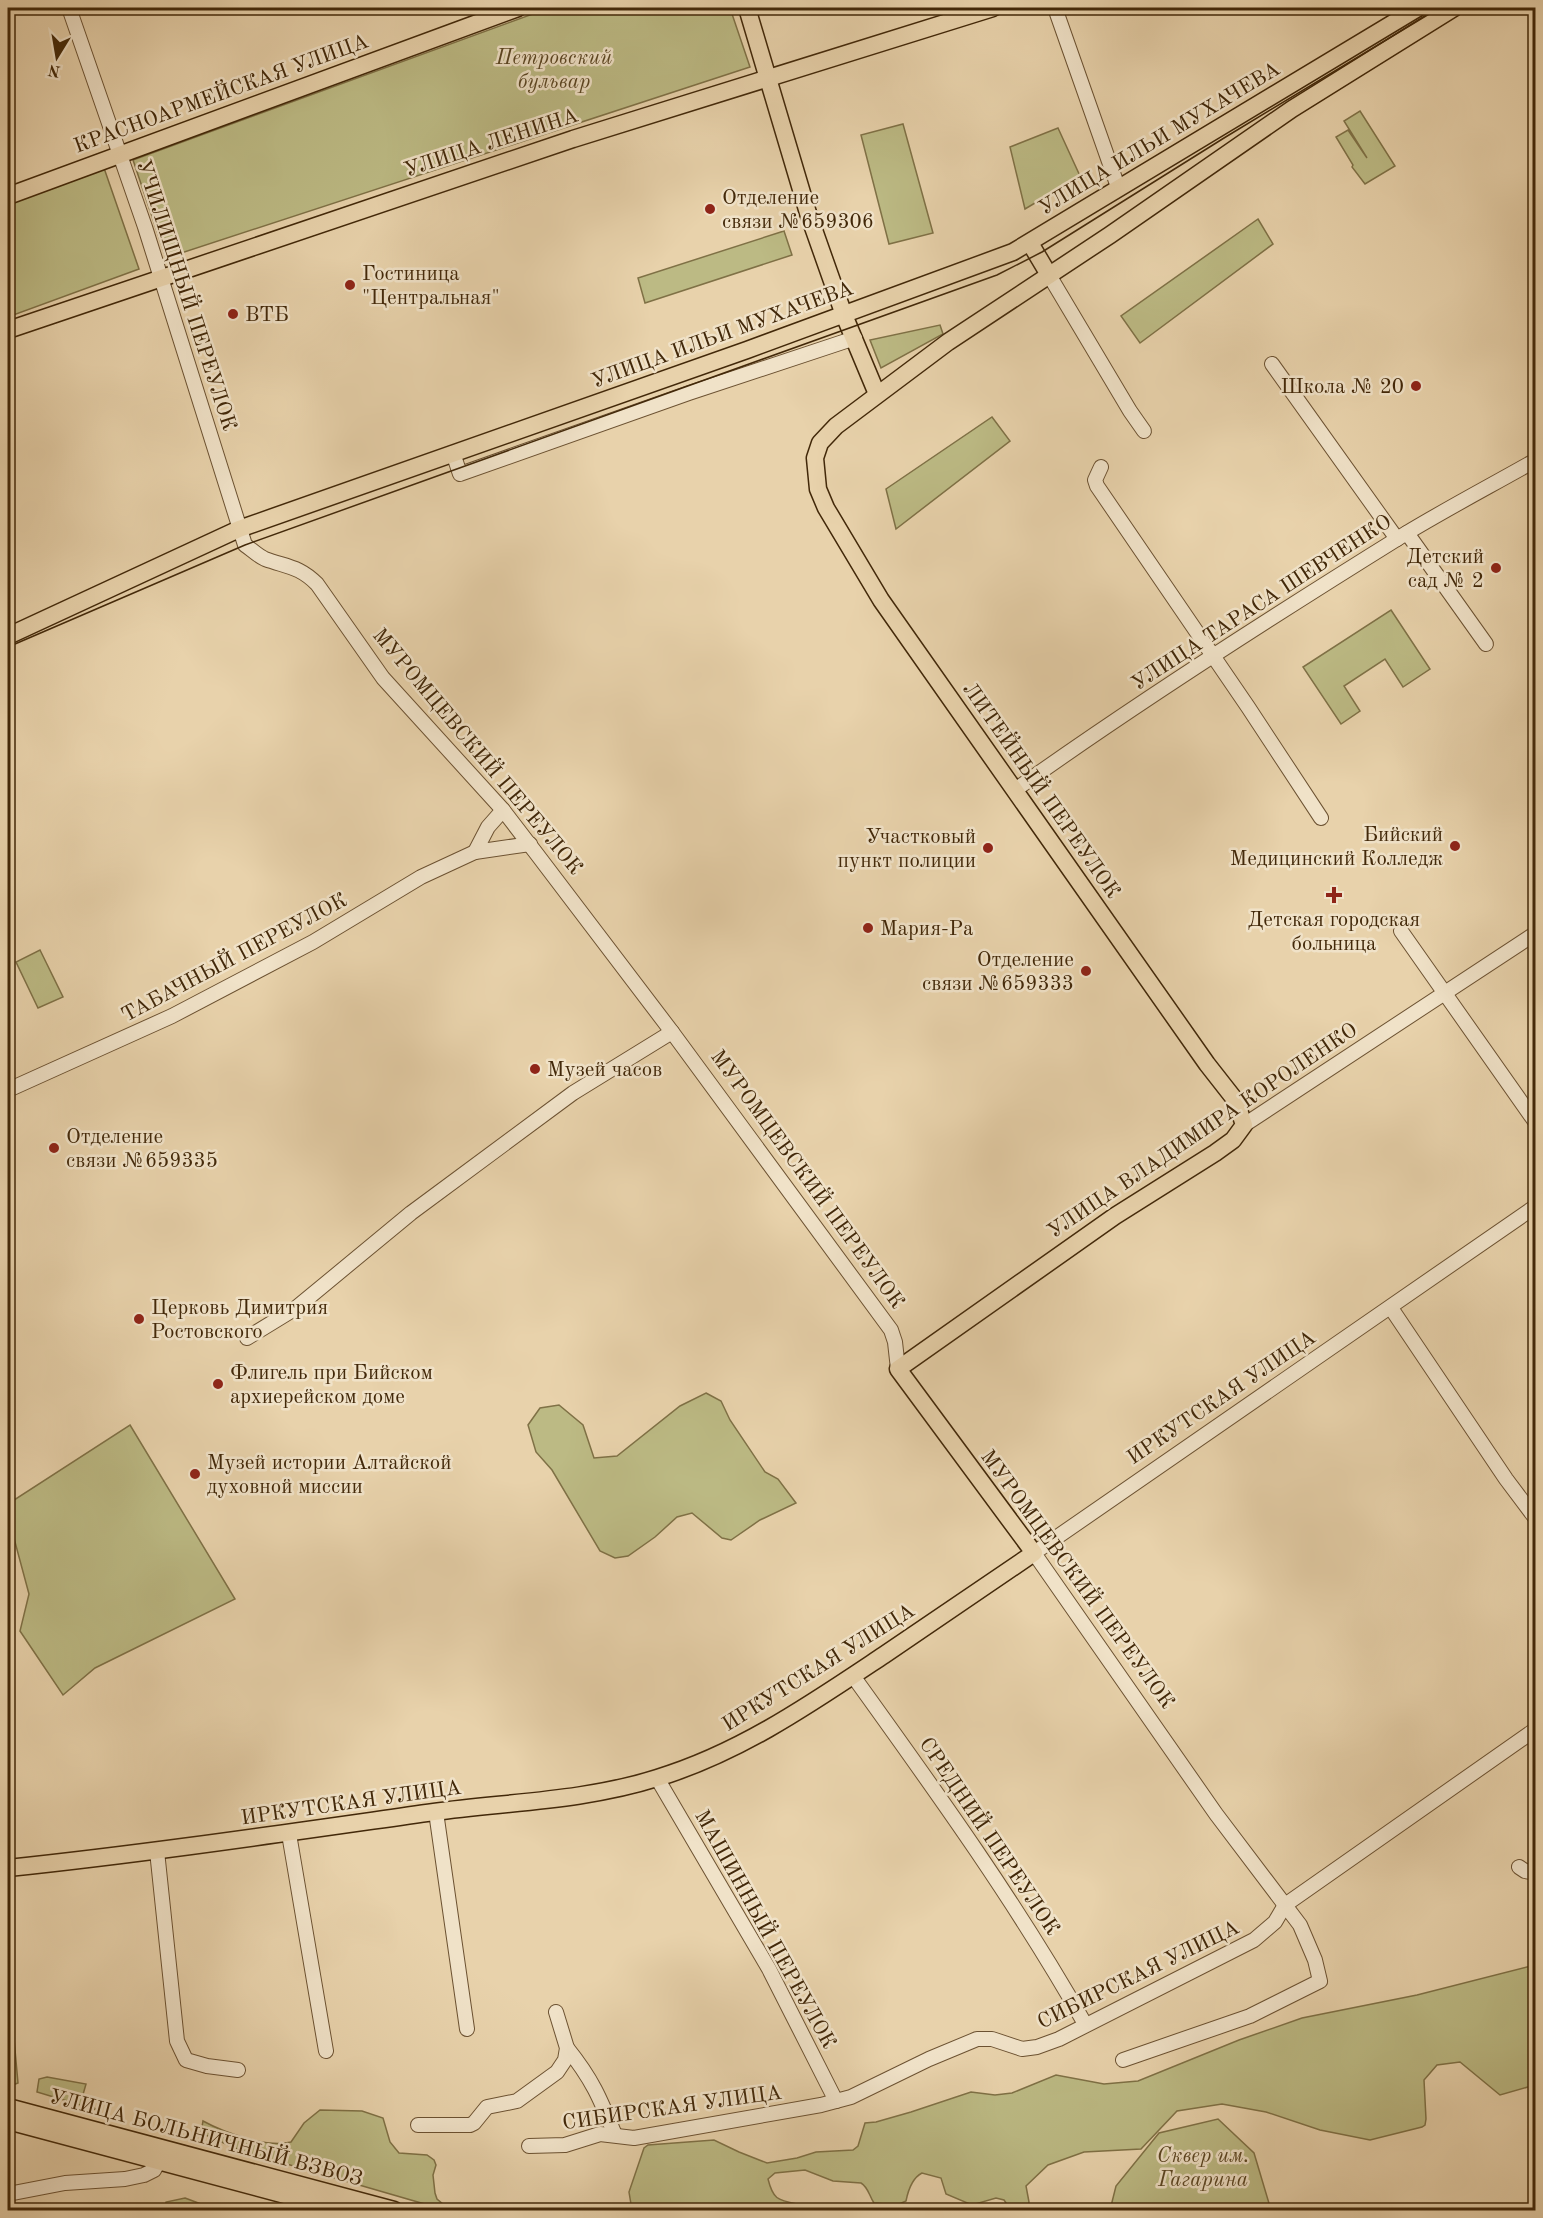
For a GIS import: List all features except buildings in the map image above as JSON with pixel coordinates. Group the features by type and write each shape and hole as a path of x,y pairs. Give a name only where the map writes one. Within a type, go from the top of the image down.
{"main road":[{"name":"КРАСНОАРМЕЙСКАЯ УЛИЦА","path":"8,195 518,8"},
{"path":"747,8 808,213 844,315 878,394"},
{"name":"УЛИЦА ЛЕНИНА","path":"8,330 573,139 993,8"},
{"name":"УЛИЦА ИЛЬИ МУХАЧЕВА","path":"8,636 240,529 994,260 1030,243 1118,187 1418,8"},
{"name":"УЛИЦА ИЛЬИ МУХАЧЕВА","path":"815,474 815,458 820,443 836,426 948,342 1110,235 1292,109 1454,8"},
{"path":"1030,243 1049,275"},
{"name":"ЛИТЕЙНЫЙ ПЕРЕУЛОК","path":"815,474 826,508 882,600 1207,1064 1236,1101 1244,1125"},
{"name":"УЛИЦА ВЛАДИМИРА КОРОЛЕНКО","path":"898,1369 1082,1238 1215,1153 1233,1140 1244,1125"},
{"name":"МУРОМЦЕВСКИЙ ПЕРЕУЛОК","path":"898,1369 1034,1553"},
{"name":"ИРКУТСКАЯ УЛИЦА","path":"8,1868 289,1834 436,1812 604,1791 657,1778 752,1739 853,1676 1034,1553"},
{"name":"УЛИЦА БОЛЬНИЧНЫЙ ВЗВОЗ","path":"8,2106 394,2211"},
{"name":"УЛИЦА БОЛЬНИЧНЫЙ ВЗВОЗ","path":"8,2121 341,2211"}],"street":[{"name":"УЧИЛИЩНЫЙ ПЕРЕУЛОК","path":"69,8 161,277 240,529"},
{"path":"1055,8 1118,187"},
{"path":"1049,275 1144,431"},
{"path":"453,453 460,474 689,393 855,338"},
{"path":"1272,364 1486,644"},
{"name":"УЛИЦА ТАРАСА ШЕВЧЕНКО","path":"1015,790 1074,748 1402,536 1536,460"},
{"path":"1101,467 1095,480 1097,486 1321,818"},
{"name":"МУРОМЦЕВСКИЙ ПЕРЕУЛОК","path":"240,529 245,545 263,558 282,563 306,574 317,584 383,678 503,810 530,844 672,1032 891,1330 895,1342 898,1369"},
{"path":"475,852 488,827 503,810"},
{"name":"ТАБАЧНЫЙ ПЕРЕУЛОК","path":"8,1090 172,1017 313,942 421,877 475,852 530,844"},
{"path":"1401,931 1536,1123"},
{"name":"УЛИЦА ВЛАДИМИРА КОРОЛЕНКО","path":"1244,1125 1536,933"},
{"path":"247,1338 296,1308 411,1213 573,1093 672,1032"},
{"name":"ИРКУТСКАЯ УЛИЦА","path":"1034,1553 1536,1206"},
{"path":"1391,1308 1499,1469 1536,1519"},
{"name":"МУРОМЦЕВСКИЙ ПЕРЕУЛОК","path":"1034,1553 1216,1814 1305,1934 1320,1981 1250,2016 1123,2060"},
{"name":"СРЕДНИЙ ПЕРЕУЛОК","path":"853,1676 976,1848 1053,1967 1086,2024"},
{"name":"СИБИРСКАЯ УЛИЦА","path":"529,2146 565,2145 591,2136 615,2134 634,2138 836,2101 851,2097 929,2059 977,2039 992,2039 1022,2049 1029,2049 1059,2039 1254,1940 1271,1927 1285,1905 1536,1729"},
{"name":"МАШИННЫЙ ПЕРЕУЛОК","path":"657,1778 769,1969 836,2101"},
{"path":"436,1812 467,2029"},
{"path":"289,1834 326,2051"},
{"path":"157,1851 177,2041 186,2060 207,2066 238,2070"},
{"path":"1519,1867 1536,1873"},
{"path":"556,2012 567,2048 596,2088 615,2134"},
{"path":"417,2125 470,2125 487,2107 517,2101 557,2072 565,2060 567,2048"},
{"path":"8,2194 65,2183 125,2179 144,2175 154,2170 159,2161"}],"green space":[{"name":"Петровский бульвар","path":"549,8 730,8 750,67 166,258 133,160"},
{"path":"1360,111 1395,166 1365,184 1352,167 1353,165 1336,137 1348,130 1367,158 1344,121"},
{"path":"903,124 933,233 889,244 861,135"},
{"path":"1058,128 1080,176 1025,209 1010,147"},
{"path":"104,168 139,269 8,317 8,203"},
{"path":"1258,219 1273,244 1140,343 1121,316"},
{"path":"784,231 792,255 645,303 638,278"},
{"path":"940,325 943,334 881,368 870,340"},
{"path":"992,417 1010,441 896,529 886,489"},
{"path":"1391,610 1430,669 1403,687 1385,659 1344,686 1360,711 1341,724 1303,667"},
{"path":"40,950 63,997 38,1008 16,962"},
{"path":"706,1393 721,1401 730,1420 765,1472 778,1479 796,1503 760,1520 731,1540 722,1538 692,1513 677,1517 655,1537 628,1556 615,1558 600,1551 552,1470 536,1452 528,1425 540,1408 559,1405 583,1425 594,1458 617,1456 680,1406"},
{"path":"130,1425 235,1599 95,1668 63,1695 20,1631 29,1594 8,1516 14,1500"},
{"path":"1535,1965 1535,2085 1500,2095 1460,2062 1437,2065 1424,2080 1426,2119 1422,2127 1370,2140 1320,2130 1266,2112 1222,2104 1177,2111 1141,2149 1084,2152 1048,2165 1026,2186 1029,2202 1027,2210 1011,2210 1004,2200 996,2198 972,2205 946,2194 941,2178 922,2173 913,2181 906,2201 897,2205 874,2203 861,2183 833,2181 805,2170 775,2173 768,2179 774,2195 780,2200 797,2204 797,2210 776,2210 757,2205 739,2210 632,2210 629,2192 644,2148 648,2145 714,2140 767,2163 816,2152 853,2150 858,2146 865,2123 911,2112 971,2092 995,2095 1012,2093 1056,2075 1104,2084 1138,2081 1239,2040 1302,2018 1417,1995"},
{"path":"8,1973 18,2083 8,2087"},
{"path":"47,2077 86,2084 82,2098 97,2110 37,2092 39,2079"},
{"path":"320,2110 362,2111 383,2118 390,2142 399,2153 427,2155 434,2160 436,2165 433,2175 435,2193 437,2199 444,2205 442,2209 242,2151 201,2133 203,2121 258,2141 291,2142 304,2123"},
{"name":"Сквер им. Гагарина","path":"1218,2119 1254,2153 1271,2210 1110,2210 1116,2186 1159,2133"},
{"path":"185,2198 217,2210 165,2210 166,2202"}],"tram line":[{"path":"8,647 245,545 997,275 1042,252 1224,138 1439,8"}],"place":[{"name":"Отделение связи №659306","path":"710,209"},
{"name":"Гостиница \"Центральная\"","path":"350,285"},
{"name":"ВТБ","path":"233,314"},
{"name":"Школа № 20","path":"1416,386"},
{"name":"Детский сад № 2","path":"1496,568"},
{"name":"Бийский Медицинский Колледж","path":"1455,846"},
{"name":"Участковый пункт полиции","path":"988,848"},
{"name":"Детская городская больница","path":"1334,895"},
{"name":"Мария-Ра","path":"868,928"},
{"name":"Отделение связи №659333","path":"1086,971"},
{"name":"Музей часов","path":"535,1069"},
{"name":"Отделение связи №659335","path":"54,1148"},
{"name":"Церковь Димитрия Ростовского","path":"139,1319"},
{"name":"Флигель при Бийском архиерейском доме","path":"218,1384"},
{"name":"Музей истории Алтайской духовной миссии","path":"195,1474"}]}
